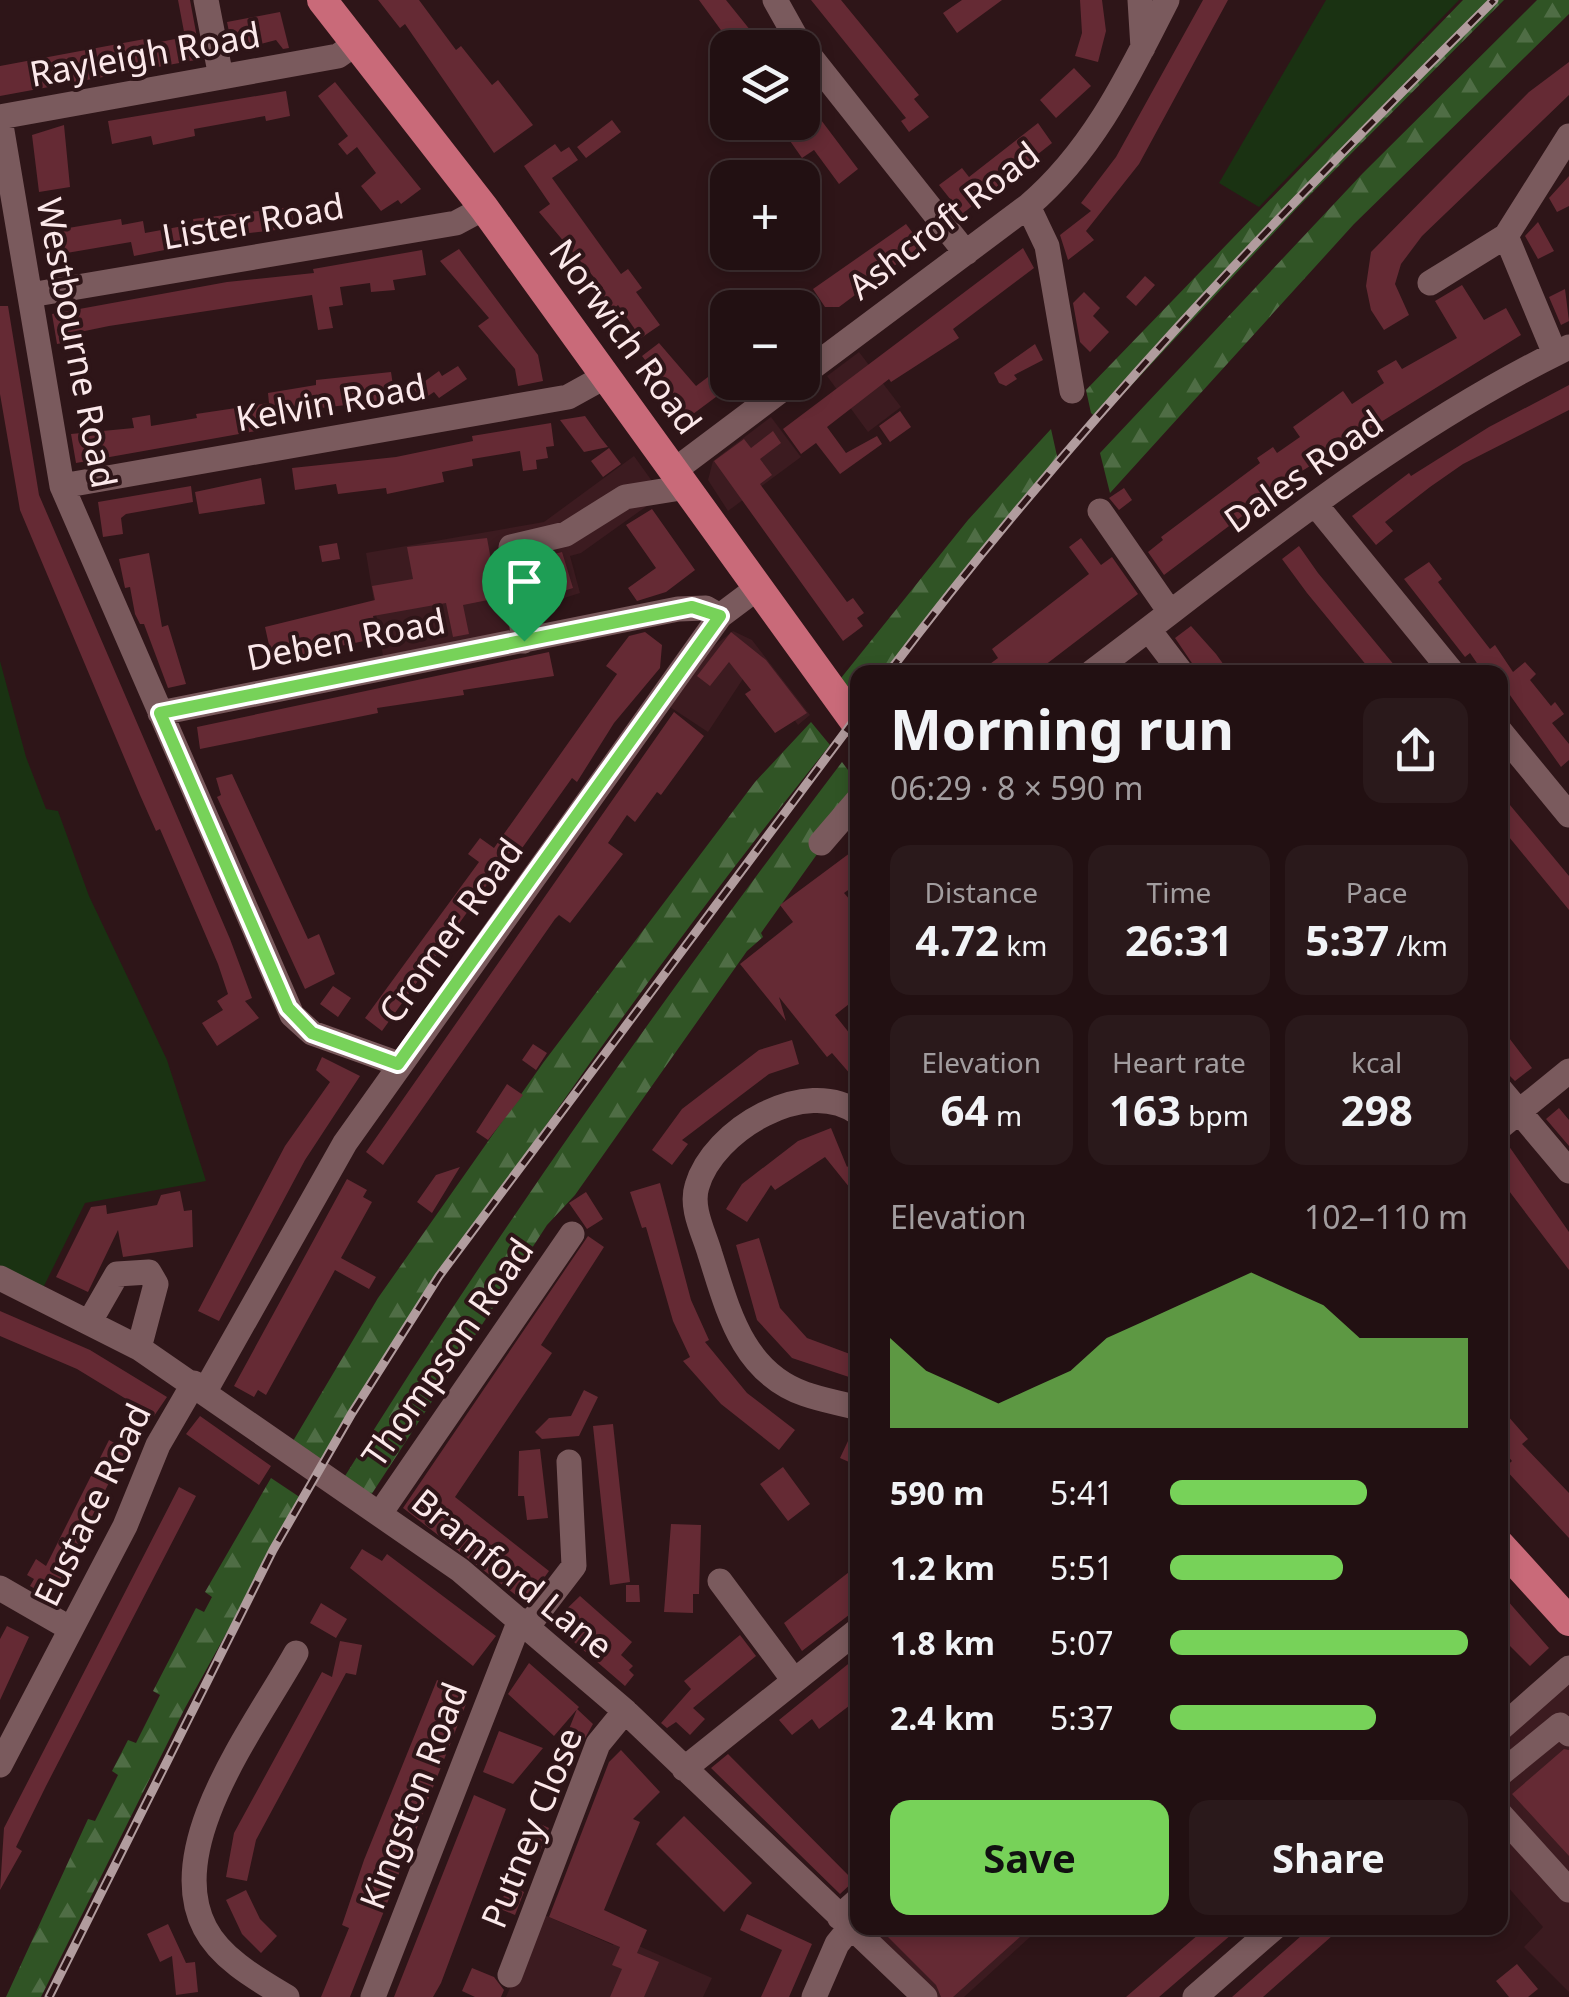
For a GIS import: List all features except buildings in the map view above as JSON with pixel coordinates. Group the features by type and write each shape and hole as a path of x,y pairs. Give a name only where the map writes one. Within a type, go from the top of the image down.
{"main road":[{"name":"Norwich Road","path":"322,0 484,208 850,715"},
{"path":"1508,1554 1569,1621"}],"street":[{"path":"206,0 221,77"},
{"path":"775,0 798,41 966,253"},
{"path":"1140,0 1143,48"},
{"name":"Ashcroft Road","path":"820,361 1028,206 1076,160 1168,0"},
{"name":"Rayleigh Road","path":"0,118 338,56 358,42"},
{"name":"Westbourne Road","path":"0,118 62,486 292,1016 312,1033 398,1064"},
{"path":"1430,283 1506,236 1569,136"},
{"path":"1028,206 1046,240 1072,391"},
{"name":"Lister Road","path":"30,294 456,223 484,208"},
{"path":"1506,236 1562,350"},
{"name":"Dales Road","path":"1101,665 1316,504 1435,423 1562,350"},
{"name":"Kelvin Road","path":"62,486 568,397 606,376"},
{"path":"524,641 510,547 566,534 625,497 681,478 771,400"},
{"path":"1316,504 1446,665"},
{"path":"1100,511 1170,612"},
{"name":"Cromer Road","path":"199,1387 398,1064 720,616 756,589"},
{"name":"Deben Road","path":"160,713 692,607 720,616"},
{"path":"1148,630 1176,665"},
{"path":"1508,741 1569,816"},
{"path":"821,843 850,815"},
{"path":"1569,1071 1509,1120 1569,1171"},
{"path":"850,1108 835,1100 817,1097 763,1115 715,1156 700,1177 695,1200 733,1325 750,1353 794,1389 850,1406"},
{"name":"Thompson Road","path":"380,1512 572,1234"},
{"path":"90,1321 117,1274 149,1272 156,1284 139,1348"},
{"name":"Bramford Lane","path":"0,1278 139,1348 352,1497 380,1512 524,1623 849,1915"},
{"name":"Eustace Road","path":"0,1765 125,1526 158,1445 199,1387"},
{"name":"Kingston Road","path":"372,1997 524,1623 574,1566 570,1462"},
{"path":"720,1581 793,1679"},
{"path":"0,1588 71,1629"},
{"path":"684,1768 850,1636"},
{"path":"286,1997 248,1987 206,1930 194,1897 191,1870 210,1809 296,1653"},
{"path":"1508,1722 1569,1668"},
{"name":"Putney Close","path":"510,1976 598,1744 625,1711"},
{"path":"1508,1768 1566,1726"},
{"path":"1508,1823 1569,1890"},
{"path":"814,1997 849,1915"},
{"name":"Bramford Lane","path":"868,1935 925,1997"},
{"path":"1195,1997 1266,1935"}],"shaded area":[{"path":"859,352 901,407 868,432 827,376"},
{"path":"771,417 801,457 728,511 708,480 713,461"},
{"path":"634,456 667,502 651,503 581,553 570,556 580,593 526,610 530,627 383,656 366,553 544,522"},
{"path":"733,631 752,640 810,715 798,725 754,662 708,732 670,707 714,646"},
{"path":"1569,1675 1569,1992 1524,1947 1543,1927 1508,1887 1508,1729"},
{"path":"542,1914 613,1945 618,1937 712,1978 703,1997 506,1997"},
{"path":"865,1935 1032,1935 964,1997 927,1997"}],"green space":[{"path":"1326,0 1459,0 1259,207 1219,183"},
{"path":"1463,0 1504,0 1297,208 1099,420 1091,413 1086,390"},
{"path":"1537,0 1569,0 1569,14 1354,224 1110,493 1100,453 1363,173"},
{"path":"1051,429 1059,465 892,665 851,665 968,520"},
{"path":"0,661 26,757 46,809 58,811 89,896 167,1060 206,1181 85,1203 43,1288 0,1267"},
{"path":"850,667 850,701 837,683"},
{"path":"811,722 830,745 695,919 566,1096 323,1462 293,1441 378,1298 543,1063 755,782"},
{"path":"842,762 850,773 850,808 761,933 763,937 747,951 575,1195 547,1225 371,1495 345,1476 462,1293 712,937"},
{"path":"271,1478 301,1498 185,1708 41,1997 6,1997 88,1819 95,1821 118,1775 112,1771 128,1740 136,1743 160,1695 153,1691 196,1608 204,1612 212,1597 205,1592"}],"railway":[{"path":"894,665 1104,409 1257,242 1494,0"},
{"path":"49,1997 273,1550 352,1413 439,1276 850,726"}],"route":[{"path":"678,608 706,608 720,616 398,1064 312,1033 297,1022 288,1008 160,713 524,641 678,608"}]}
